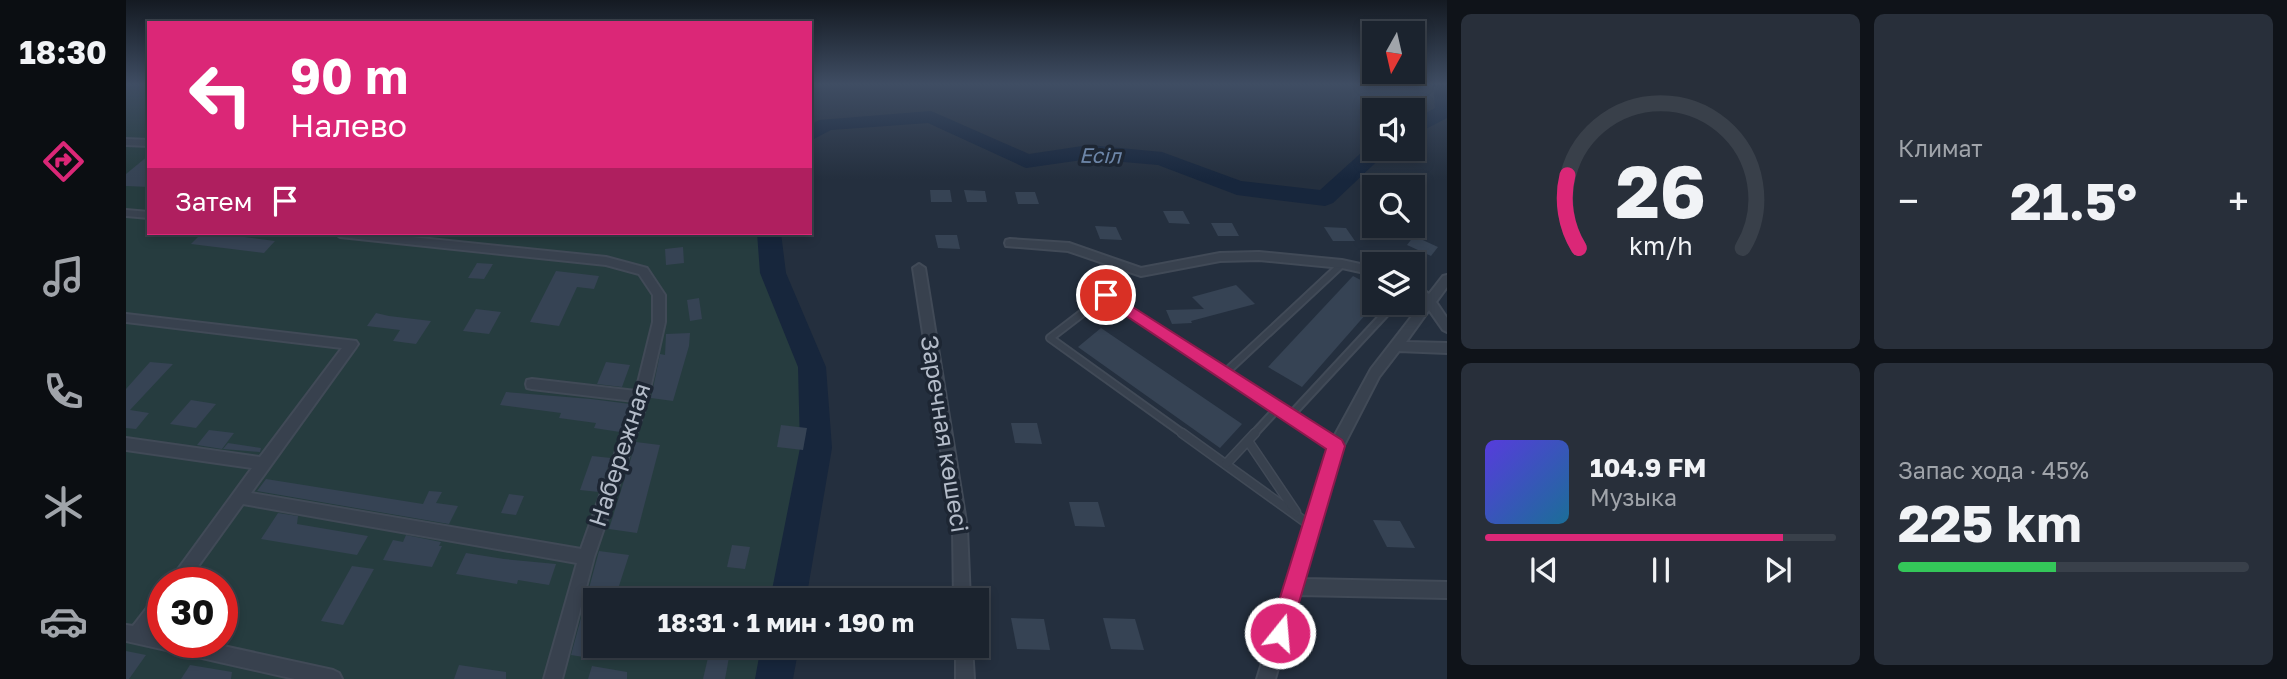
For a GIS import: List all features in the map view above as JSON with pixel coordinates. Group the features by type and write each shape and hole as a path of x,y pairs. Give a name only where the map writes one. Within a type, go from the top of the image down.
{"street":[{"path":"126,142 147,142"},
{"path":"126,213 147,215"},
{"name":"Набережная","path":"359,235 606,261 643,271 659,295 659,322 641,397 586,557 553,679"},
{"path":"1010,243 1069,247 1141,272 1220,257 1281,256 1362,268"},
{"name":"Заречная көшесі","path":"919,268 960,528 962,588"},
{"path":"1266,679 1336,446 1375,373 1447,279"},
{"path":"1425,298 1447,327"},
{"path":"126,317 352,344 188,567"},
{"path":"1398,346 1447,348"},
{"path":"532,384 641,397"},
{"path":"126,444 265,464"},
{"path":"239,498 586,557"},
{"path":"1294,587 1447,590"},
{"path":"131,634 147,618"},
{"path":"238,658 333,679"},
{"path":"964,658 965,679"}],"lane":[{"path":"1225,373 1342,264"},
{"path":"1312,526 1051,338 1106,295 1336,446"},
{"path":"1290,416 1384,315"},
{"path":"1226,464 1278,408"},
{"path":"1248,442 1298,515"}],"green space":[{"path":"126,116 147,116 147,235 758,235 826,409 789,588 583,588 583,658 773,658 769,679 126,679"}],"building":[{"path":"147,157 147,187 126,186 126,174"},
{"path":"930,190 950,190 952,202 931,202"},
{"path":"964,190 985,191 987,202 967,202"},
{"path":"1015,192 1035,192 1039,204 1018,204"},
{"path":"1163,211 1183,211 1190,224 1169,223"},
{"path":"1211,223 1232,223 1239,236 1218,236"},
{"path":"1095,226 1116,227 1122,240 1100,239"},
{"path":"1324,227 1346,228 1355,241 1333,241"},
{"path":"200,235 228,235 275,241 264,253 191,244"},
{"path":"935,235 957,235 960,249 938,248"},
{"path":"1412,238 1418,238 1438,247 1431,256 1407,245"},
{"path":"683,247 684,263 666,265 665,249"},
{"path":"477,263 493,264 484,279 468,278"},
{"path":"556,271 599,276 594,289 577,287 559,326 530,322"},
{"path":"1353,276 1362,281 1362,315 1365,315 1302,387 1268,367"},
{"path":"1236,285 1255,304 1191,321 1192,323 1172,324 1166,310 1204,309 1192,297"},
{"path":"699,298 702,319 690,321 687,300"},
{"path":"476,309 501,312 489,334 463,331"},
{"path":"376,313 431,321 416,344 393,341 400,330 367,326"},
{"path":"1101,328 1242,424 1220,448 1078,347"},
{"path":"690,333 689,346 673,401 651,398 660,354 665,355 666,334"},
{"path":"150,362 173,364 130,410 149,413 136,429 126,428 126,389"},
{"path":"606,362 630,365 622,387 597,384"},
{"path":"506,392 630,404 620,432 594,428 596,423 559,418 561,413 500,405"},
{"path":"191,400 216,404 196,428 170,424"},
{"path":"1011,423 1037,423 1042,444 1015,443"},
{"path":"781,425 807,428 803,450 777,447"},
{"path":"209,430 234,433 222,449 197,445"},
{"path":"636,442 660,445 637,533 609,529"},
{"path":"228,443 261,448 260,452 223,449"},
{"path":"592,456 611,458 599,492 580,490"},
{"path":"266,479 423,504 429,491 442,492 436,503 458,506 449,524 257,491"},
{"path":"509,494 524,496 516,515 501,513"},
{"path":"1069,502 1098,502 1105,527 1075,526"},
{"path":"278,513 298,516 297,524 368,536 357,555 261,539"},
{"path":"1373,520 1400,521 1415,548 1387,547"},
{"path":"406,535 441,542 439,546 442,546 432,567 383,560 393,540 403,542"},
{"path":"732,545 750,547 745,569 727,567"},
{"path":"599,551 629,555 618,588 589,588"},
{"path":"466,553 556,564 549,585 518,580 517,584 456,574"},
{"path":"352,566 374,569 343,625 321,621"},
{"path":"583,610 583,657 571,655"},
{"path":"1011,618 1044,619 1050,650 1017,649"},
{"path":"1103,618 1135,619 1144,650 1111,649"},
{"path":"126,651 146,655 129,679 126,679"},
{"path":"708,658 729,658 725,679 703,679"},
{"path":"190,665 232,672 231,679 181,679"},
{"path":"459,665 506,672 506,679 454,679"},
{"path":"592,666 627,672 627,679 588,679"}],"waterway":[{"name":"Есіл","path":"1425,122 1436,116"},
{"name":"Есіл","path":"812,134 826,124 931,117 1026,161 1089,152 1162,159 1237,188 1325,198 1366,161"},
{"name":"Есіл","path":"769,235 773,273 812,367 816,448 790,588"},
{"name":"Есіл","path":"774,679 778,658"}],"route":[{"path":"1106,295 1336,446 1280,633"}]}
